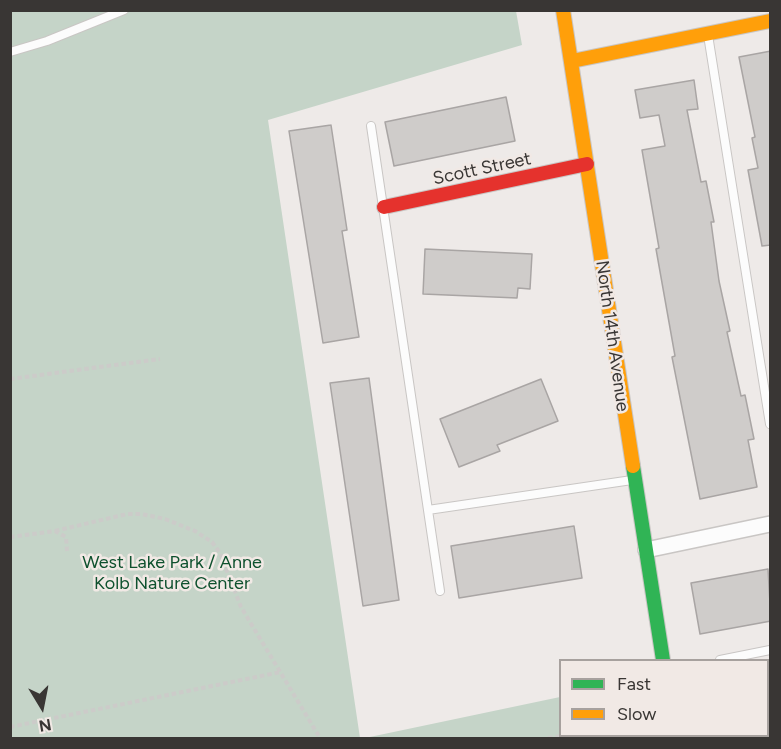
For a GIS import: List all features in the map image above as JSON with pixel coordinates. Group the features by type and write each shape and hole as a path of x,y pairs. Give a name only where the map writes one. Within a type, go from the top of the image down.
{"street":[{"name":"North 14th Avenue","path":"563,10 633,480 663,659"},
{"path":"572,61 771,21"},
{"name":"Scott Street","path":"384,207 586,164"},
{"path":"645,550 771,524"}],"lane":[{"path":"10,52 47,41 124,10"},
{"path":"707,33 771,424"},
{"path":"371,126 440,591"},
{"path":"428,510 633,480"},
{"path":"725,659 771,650"}],"path":[{"path":"10,379 160,359"},
{"path":"10,537 55,531 135,514 165,519 195,531 212,542 220,553 242,607 320,738"},
{"path":"55,531 66,537 67,551"},
{"path":"10,727 281,672"}],"green space":[{"name":"West Lake Park / Anne Kolb Nature Center","path":"10,11 516,11 522,45 268,120 360,738 11,738"},
{"path":"559,697 559,737 641,737 641,738 365,738"}],"building":[{"path":"771,51 771,245 762,246 748,170 758,168 752,138 755,137 739,57"},
{"path":"694,80 698,109 687,110 701,182 706,181 714,222 711,222 719,281 730,331 727,332 741,396 745,395 754,439 748,440 757,487 700,499 672,357 675,356 656,249 659,248 642,150 665,146 659,115 640,118 635,90"},
{"path":"506,97 515,141 394,166 385,122"},
{"path":"331,125 347,230 342,231 359,337 323,343 289,131"},
{"path":"425,249 532,254 530,289 518,288 517,298 423,294"},
{"path":"369,378 399,600 363,606 330,383"},
{"path":"541,379 558,421 497,445 500,451 459,467 440,419"},
{"path":"574,526 582,578 459,598 451,546"},
{"path":"768,569 771,621 700,634 691,583"}],"traffic: fast":[{"path":"633,466 663,659"}],"traffic: slow":[{"path":"563,10 633,466"},
{"path":"572,61 770,21"}],"traffic: jam":[{"path":"384,207 587,164"}]}
